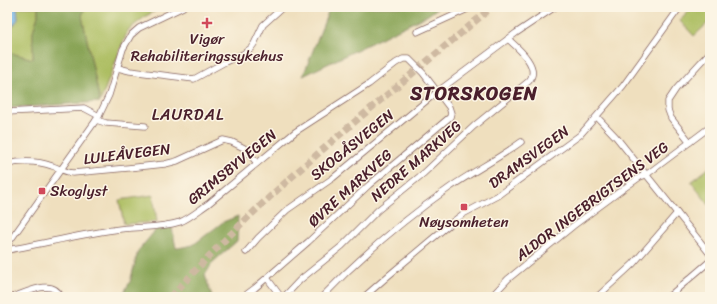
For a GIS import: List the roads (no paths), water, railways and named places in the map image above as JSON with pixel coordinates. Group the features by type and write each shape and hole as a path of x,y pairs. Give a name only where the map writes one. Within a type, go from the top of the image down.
{"street":[{"path":"7,245 98,118 109,95 123,49 134,32 183,7"},
{"path":"118,68 194,80 225,62 243,54 254,44 263,25 283,7"},
{"path":"417,32 472,7"},
{"name":"SKOGÅSVEGEN","path":"246,252 287,210 333,178 437,92 508,39 555,7"},
{"name":"DRAMSVEGEN","path":"364,297 440,231 463,214 491,200 576,138 597,117 630,77 680,7"},
{"name":"NEDRE MARKVEG","path":"283,297 300,280 342,246 378,210 424,173 478,122 529,81 533,75 532,68 524,55 508,39"},
{"path":"690,142 669,114 667,108 668,101 676,89 710,52"},
{"name":"GRIMSBYVEGEN","path":"7,250 111,230 131,227 163,226 182,222 200,210 295,132 369,84 403,59 409,59 413,62 437,92"},
{"name":"ØVRE MARKVEG","path":"242,297 267,278 365,189 450,117 451,113 449,107 437,92"},
{"path":"7,112 84,108 106,123 145,126"},
{"path":"597,117 616,137 710,254"},
{"name":"ALDOR INGEBRIGTSENS VEG","path":"491,297 508,279 573,226 640,177 646,175 710,127"},
{"name":"LULEÅVEGEN","path":"7,164 31,162 49,165 73,173 114,170 165,164 177,161 223,140 232,142 244,148 257,163"},
{"path":"322,297 391,231 450,188 497,159 521,142"},
{"path":"597,297 633,264 677,213"},
{"path":"668,297 710,261"},
{"path":"267,278 283,297"},
{"path":"15,297 44,287 59,292 61,297"}],"water":[{"path":"7,7 17,7 18,19 7,34"}],"tunnel":[{"path":"171,297 208,257 286,182 367,111 492,7"}],"place":[{"name":"Vigør Rehabiliteringssykehus","path":"207,23"},
{"name":"Skoglyst","path":"42,191"},
{"name":"Nøysomheten","path":"464,207"}],"district":[{"name":"STORSKOGEN","path":"474,93"},
{"name":"LAURDAL","path":"188,114"}]}
